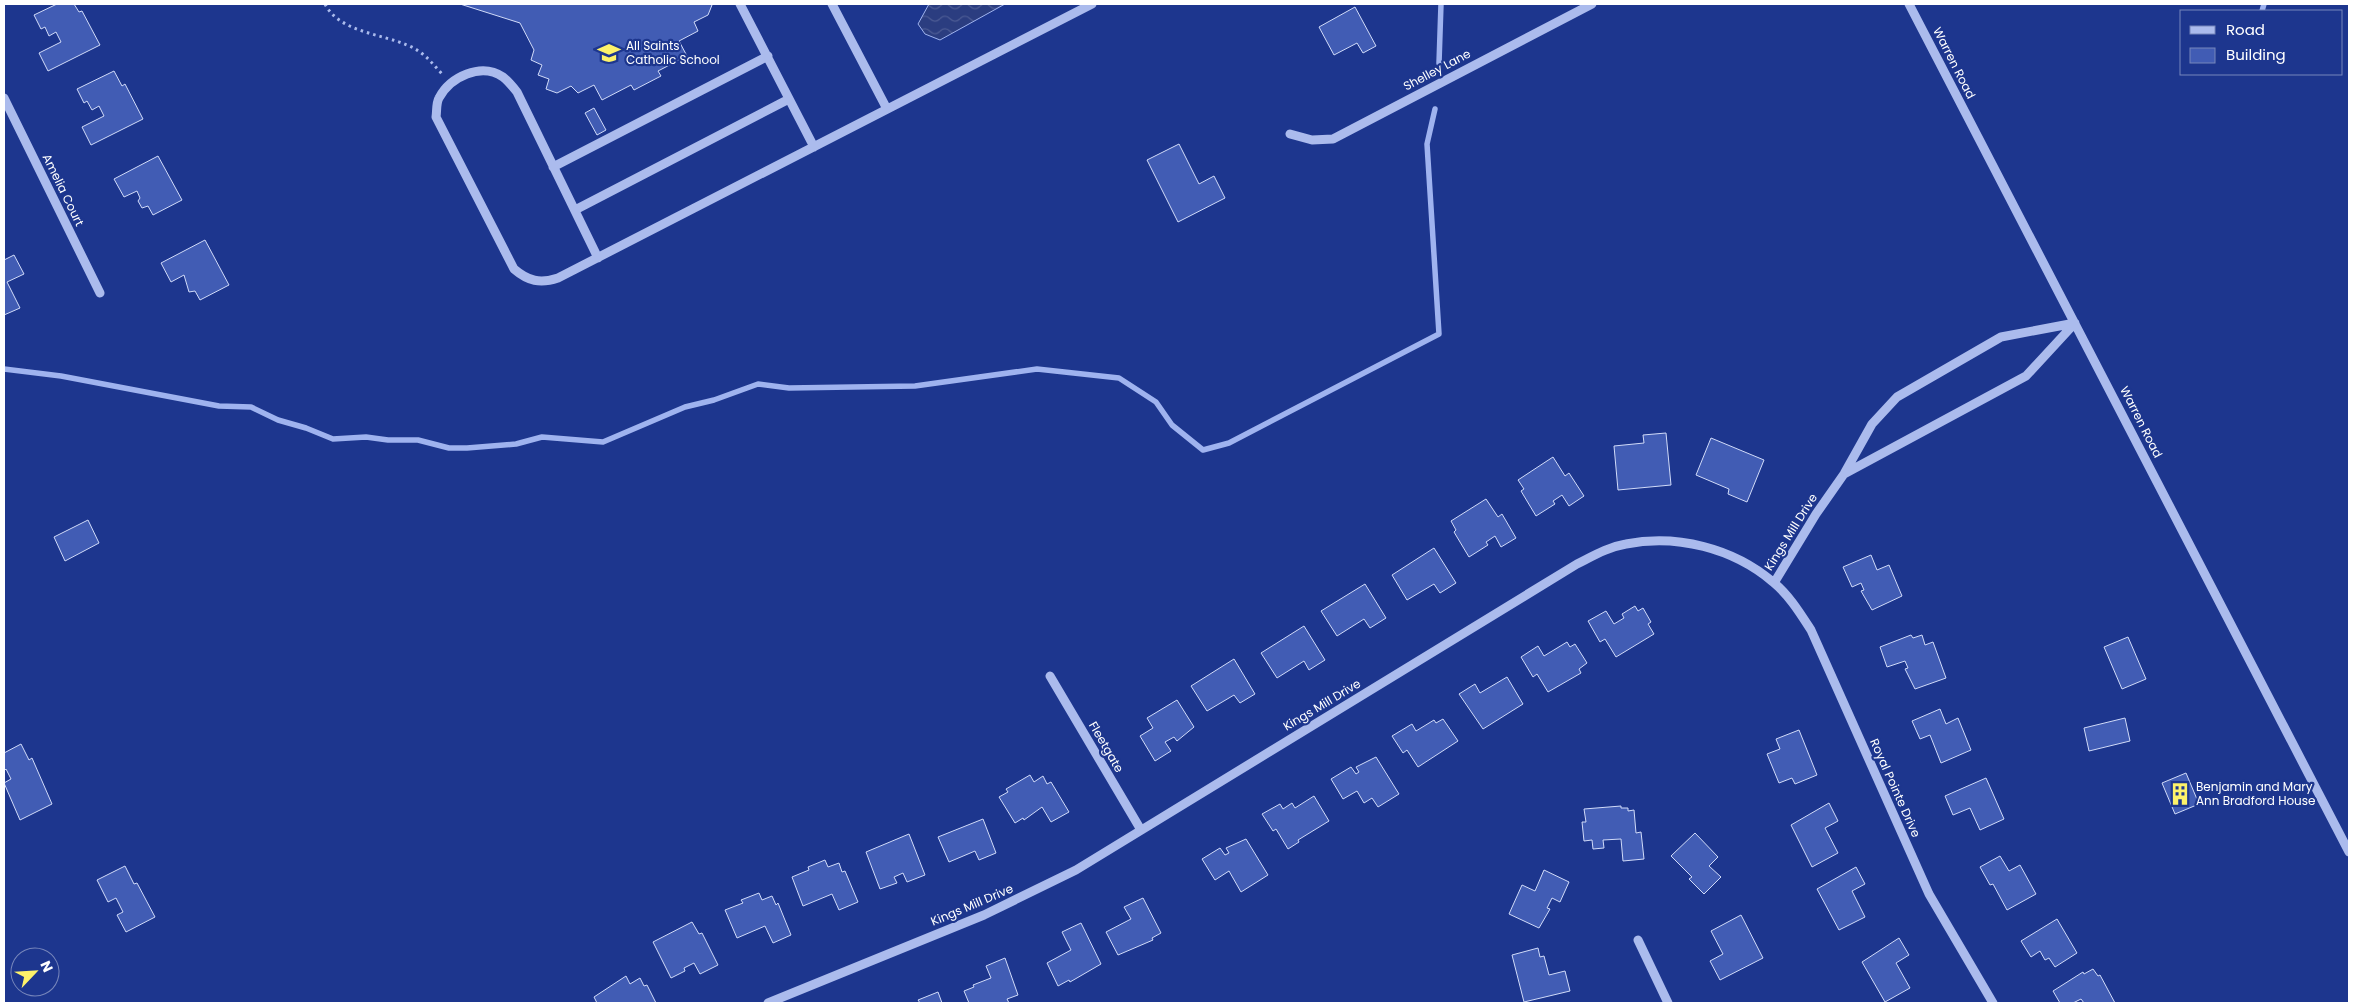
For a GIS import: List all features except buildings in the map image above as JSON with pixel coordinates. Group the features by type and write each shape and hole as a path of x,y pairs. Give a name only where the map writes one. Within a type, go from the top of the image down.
{"street":[{"path":"740,4 814,147"},
{"path":"832,4 886,109"},
{"path":"598,258 517,92 503,76 486,71 470,72 449,83 437,100 436,118 514,269 525,278 547,282 598,258 1092,4"},
{"name":"Shelley Lane","path":"1290,134 1312,140 1333,139 1592,4"},
{"name":"Warren Road","path":"1910,4 2349,852"},
{"path":"553,166 768,56"},
{"name":"Amelia Court","path":"4,98 100,293"},
{"path":"575,210 790,99"},
{"name":"Kings Mill Drive","path":"1844,474 2026,376 2075,323"},
{"name":"Kings Mill Drive","path":"768,1003 1014,902 1076,870 1577,564 1602,551 1625,544 1648,541 1694,544 1736,558 1774,583 1816,514 1844,474 1872,424 1897,397 2001,337 2075,323"},
{"name":"Royal Pointe Drive","path":"1774,583 1794,605 1811,630 1930,894 1994,1003"},
{"name":"Fleetgate","path":"1050,676 1141,830"},
{"path":"1638,940 1668,1003"}],"path":[{"path":"325,4 339,20 359,29 408,45 428,58 449,83"}],"water":[{"path":"929,4 1005,4 940,40 925,34 918,24"}],"waterway":[{"path":"1439,63 1441,4"},
{"path":"2262,10 2264,4"},
{"path":"4,369 61,376 219,406 251,407 278,420 306,428 333,439 366,437 388,440 418,440 449,448 516,444 542,437 603,442 685,407 714,400 758,384 789,388 915,386 1037,369 1119,378 1156,402 1172,425 1203,450 1229,443 1439,334 1427,144 1435,109"}],"place":[{"name":"All Saints Catholic School","path":"609,53"},
{"name":"Benjamin and Mary Ann Bradford House","path":"2180,794"}]}
